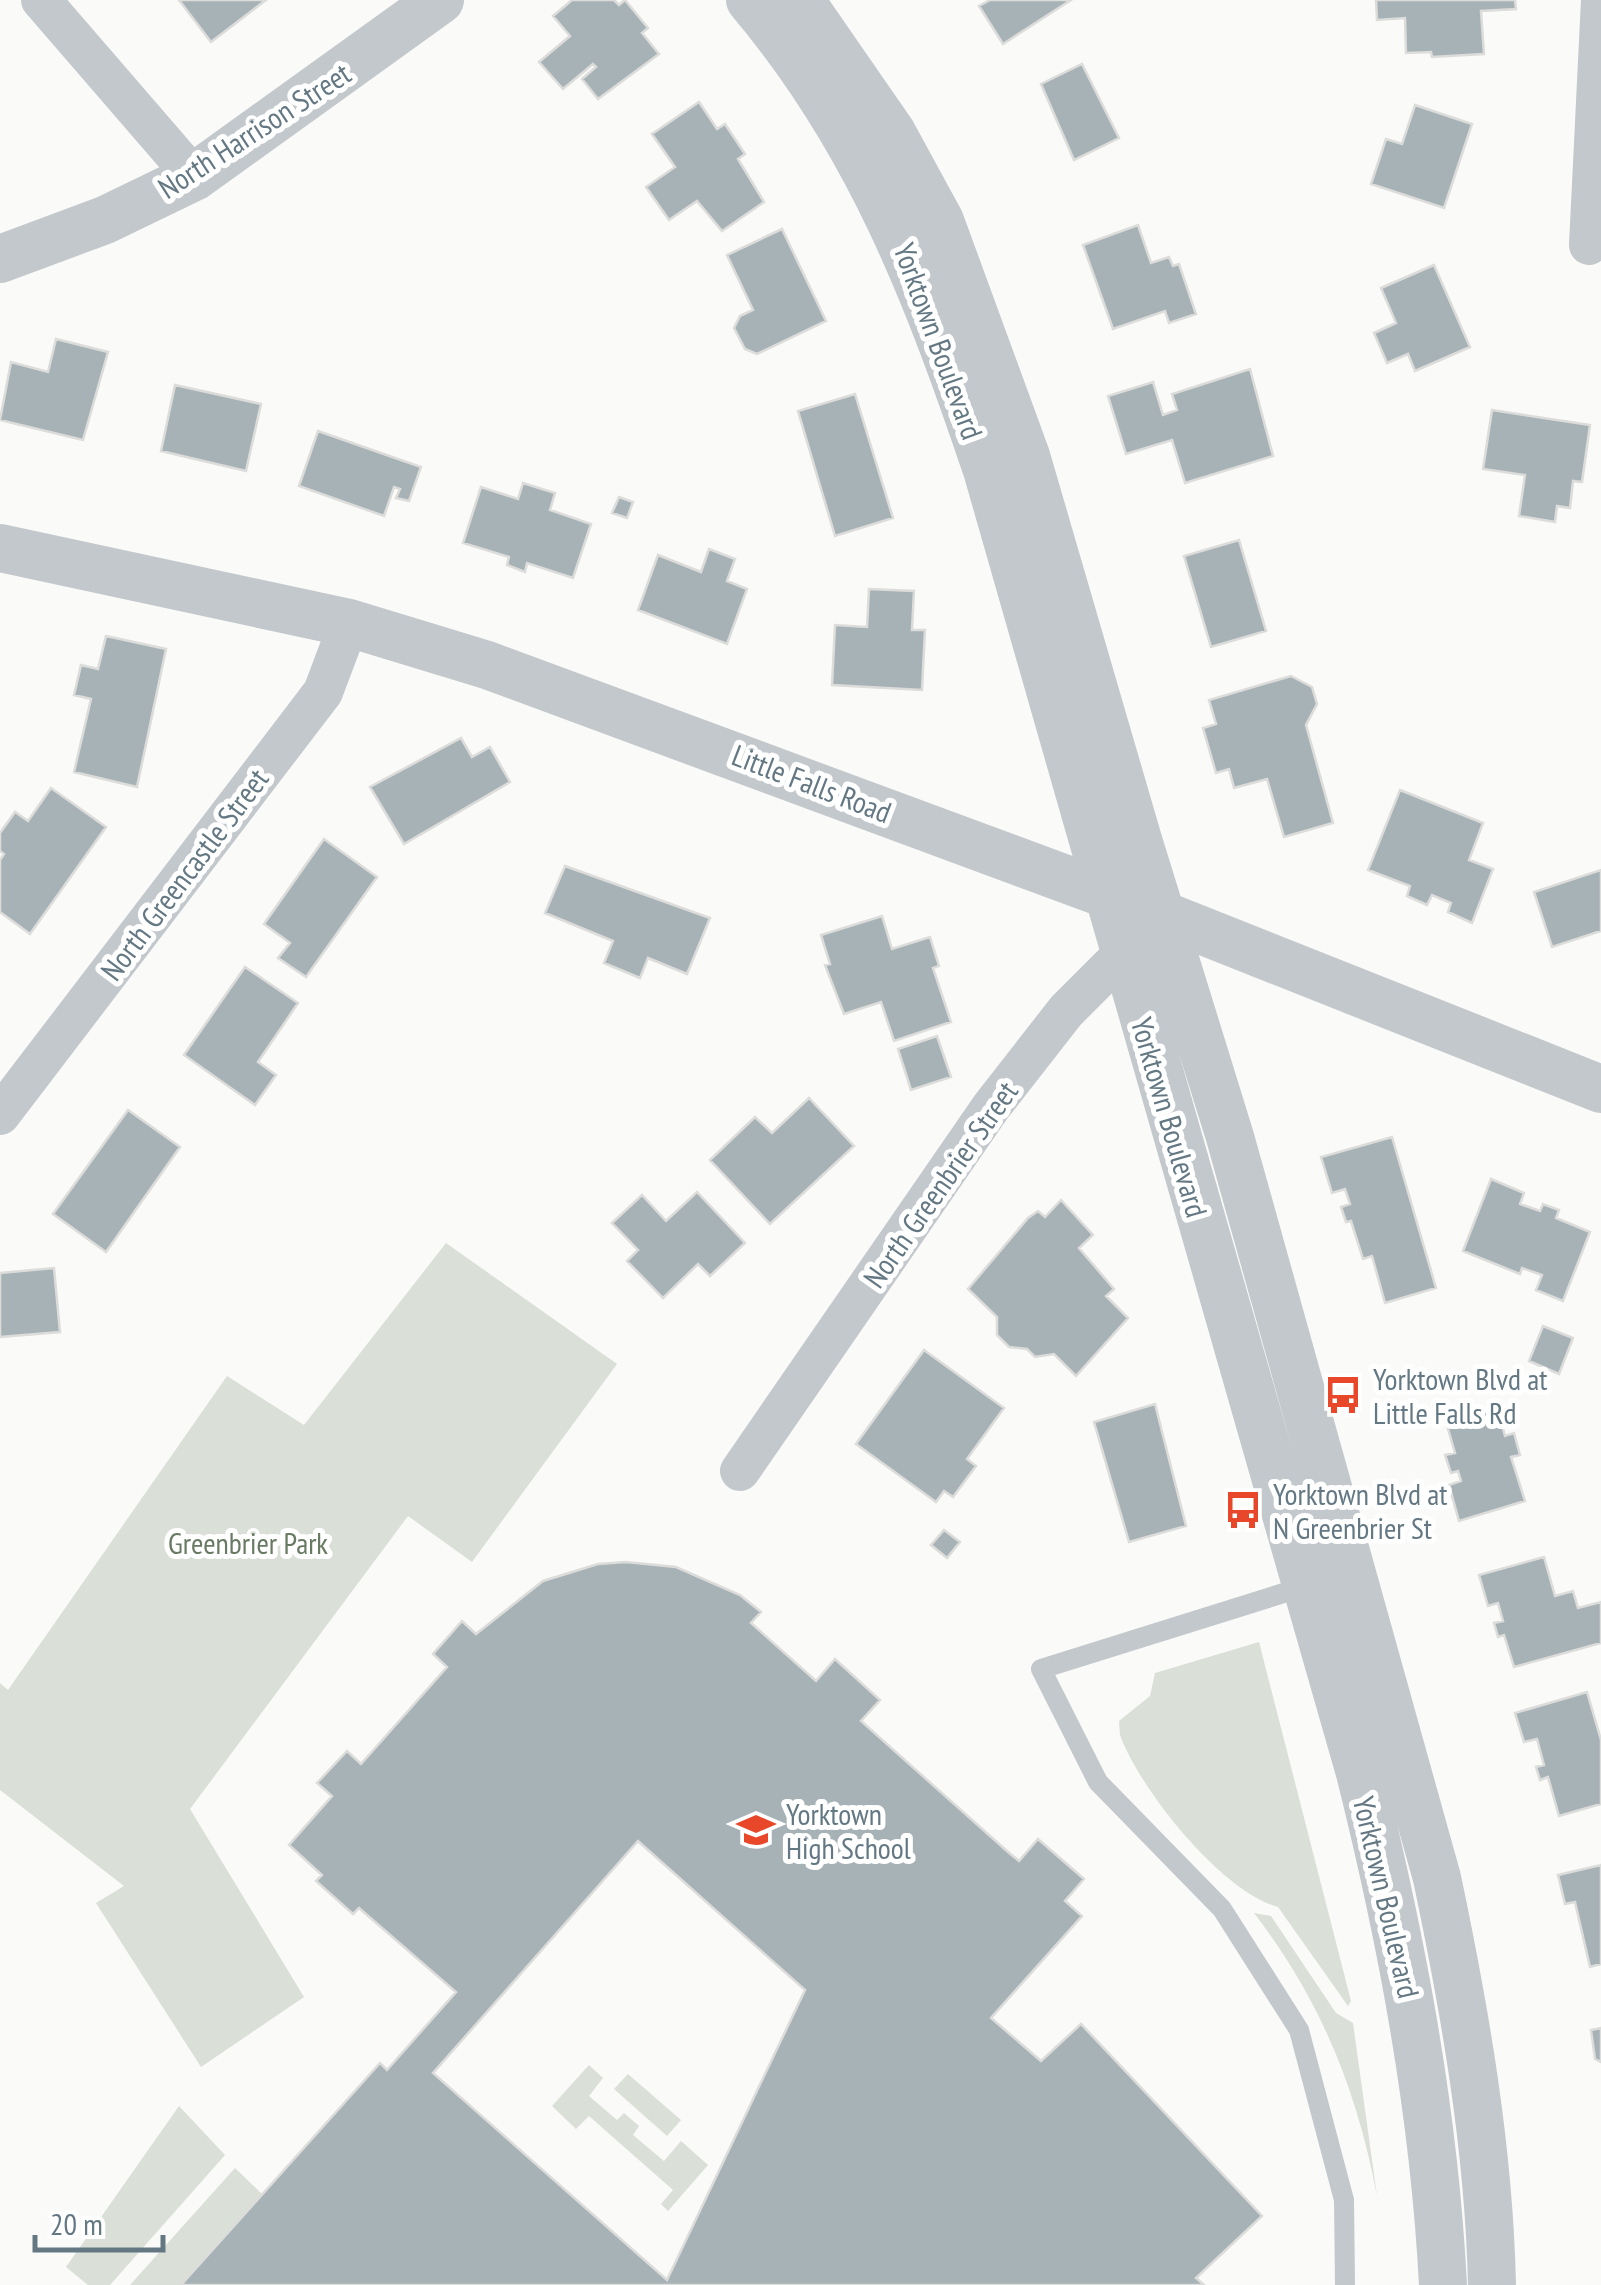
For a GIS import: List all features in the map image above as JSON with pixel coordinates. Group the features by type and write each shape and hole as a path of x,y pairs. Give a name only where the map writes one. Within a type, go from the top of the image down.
{"street":[{"path":"41,0 194,177"},
{"name":"North Harrison Street","path":"0,259 105,220 194,177 440,0"},
{"name":"Yorktown Boulevard","path":"750,0 811,81 903,240 939,328 986,470 1360,1772 1411,1998 1430,2126 1443,2285"},
{"name":"Yorktown Boulevard","path":"800,0 892,133 940,221 978,314 1026,456 1230,1137 1407,1761 1460,1988 1479,2119 1492,2285"},
{"path":"1589,246 1601,0"},
{"name":"Little Falls Road","path":"0,548 349,622 628,714 1162,915 1601,1089"},
{"name":"North Greencastle Street","path":"0,1115 323,692 349,622"},
{"name":"North Greenbrier Street","path":"740,1471 991,1107 1066,1011 1162,915"}],"lane":[{"path":"1345,2285 1344,2200 1299,2030 1222,1909 1098,1782 1041,1669 1350,1570"}],"green space":[{"name":"Greenbrier Park","path":"446,1243 617,1364 472,1562 408,1516 190,1809 304,1997 201,2067 96,1903 124,1886 0,1790 0,1683 8,1690 227,1376 304,1425"},
{"path":"1259,1642 1351,2001 1348,2006 1278,1907 1232,1882 1164,1810 1130,1758 1120,1735 1119,1721 1150,1696 1155,1673"},
{"path":"1254,1913 1271,1916 1336,2013 1353,2023 1377,2196 1359,2119 1333,2047 1298,1978"},
{"path":"589,2065 603,2078 589,2096 617,2120 624,2113 639,2126 633,2135 664,2161 681,2141 708,2165 668,2211 661,2204 673,2190 589,2116 576,2129 552,2106"},
{"path":"628,2074 681,2120 667,2136 614,2089"},
{"path":"179,2106 225,2155 110,2285 88,2285 66,2267"},
{"path":"235,2168 262,2194 181,2285 130,2285"}],"building":[{"path":"179,0 266,0 211,42"},
{"path":"572,0 614,0 619,5 625,0 648,28 642,33 659,54 598,99 582,79 596,67 593,64 563,89 539,62 570,36 553,16"},
{"path":"990,0 1071,0 1003,44 979,6"},
{"path":"1376,0 1515,0 1516,9 1481,11 1484,54 1432,57 1431,52 1406,53 1405,18 1377,20"},
{"path":"1082,64 1119,138 1074,160 1041,84"},
{"path":"699,102 717,129 725,124 745,154 738,159 764,202 722,231 697,201 669,220 646,187 675,167 652,134"},
{"path":"1415,105 1472,124 1444,208 1371,184 1386,139 1402,144"},
{"path":"1138,225 1151,263 1169,257 1173,266 1179,264 1196,314 1169,323 1165,311 1113,329 1083,245"},
{"path":"782,229 826,321 757,354 745,349 734,328 740,316 753,310 727,255"},
{"path":"1434,265 1470,347 1415,371 1408,354 1387,363 1374,333 1396,323 1381,288"},
{"path":"56,339 108,352 83,440 0,420 11,362 48,372"},
{"path":"1250,369 1273,456 1185,483 1172,440 1126,454 1108,396 1153,382 1163,415 1177,410 1172,394"},
{"path":"175,385 261,404 246,471 161,451"},
{"path":"855,394 893,518 835,536 798,411"},
{"path":"1492,410 1590,425 1582,482 1573,481 1570,508 1557,506 1555,522 1519,516 1525,475 1483,469"},
{"path":"318,431 421,467 409,501 396,498 400,489 394,487 384,516 299,486"},
{"path":"523,483 555,493 550,510 591,524 573,578 527,563 525,572 507,565 509,557 463,543 481,487 518,499"},
{"path":"619,497 633,502 627,518 612,513"},
{"path":"1239,540 1266,631 1211,647 1184,556"},
{"path":"709,549 735,559 727,581 747,589 727,644 638,610 658,555 701,572"},
{"path":"869,589 914,591 912,630 925,630 922,690 832,685 835,625 867,627"},
{"path":"106,636 166,649 137,787 74,772 91,699 74,695 81,665 98,669"},
{"path":"1291,676 1312,687 1317,704 1306,725 1333,823 1284,837 1267,779 1234,788 1229,769 1216,773 1203,728 1216,724 1209,700"},
{"path":"461,738 472,757 490,747 510,782 404,844 370,787"},
{"path":"51,788 106,827 30,934 0,912 0,860 4,854 0,851 0,833 15,812 28,821"},
{"path":"1400,790 1483,823 1469,860 1493,869 1472,923 1448,912 1451,903 1432,895 1427,905 1407,896 1410,886 1368,870"},
{"path":"324,839 377,877 306,977 278,958 290,943 264,924"},
{"path":"565,866 710,918 687,974 648,958 640,978 604,963 613,941 545,913"},
{"path":"1601,870 1601,931 1552,947 1534,892"},
{"path":"882,916 892,949 930,937 939,966 933,968 951,1022 894,1041 881,1002 844,1014 825,965 830,964 821,935"},
{"path":"245,967 298,1003 258,1062 276,1075 255,1105 184,1055"},
{"path":"937,1036 951,1077 911,1090 898,1049"},
{"path":"809,1098 854,1146 770,1224 710,1160 755,1117 772,1133"},
{"path":"128,1110 180,1147 106,1252 53,1214"},
{"path":"1392,1137 1436,1288 1385,1303 1372,1256 1363,1259 1351,1221 1346,1222 1341,1207 1350,1204 1345,1189 1332,1193 1321,1157"},
{"path":"1491,1179 1524,1193 1520,1204 1540,1211 1543,1204 1559,1210 1556,1218 1590,1232 1563,1301 1536,1290 1542,1275 1522,1268 1520,1274 1463,1251"},
{"path":"697,1192 745,1243 710,1276 698,1264 663,1298 627,1261 638,1250 612,1223 642,1195 666,1221"},
{"path":"1061,1200 1093,1235 1079,1248 1114,1289 1106,1296 1128,1318 1076,1376 1054,1354 1035,1357 1027,1349 1009,1347 997,1335 997,1317 968,1289 1028,1218 1038,1211 1045,1217"},
{"path":"54,1268 60,1332 0,1337 0,1273"},
{"path":"1543,1326 1573,1338 1559,1374 1529,1361"},
{"path":"924,1350 1004,1408 967,1459 976,1466 953,1497 944,1491 936,1502 856,1444"},
{"path":"1155,1404 1186,1526 1129,1542 1094,1422"},
{"path":"1497,1407 1505,1436 1514,1433 1520,1455 1511,1457 1525,1501 1459,1521 1449,1485 1461,1481 1458,1471 1451,1473 1445,1455 1455,1453 1446,1422"},
{"path":"944,1530 960,1542 947,1558 931,1545"},
{"path":"1544,1557 1555,1596 1573,1591 1578,1608 1601,1602 1601,1643 1514,1667 1504,1635 1498,1637 1494,1623 1503,1621 1498,1603 1488,1606 1479,1575"},
{"name":"Yorktown High School","path":"626,1562 676,1567 740,1595 761,1612 751,1623 816,1681 835,1659 880,1700 861,1721 1008,1852 1019,1861 1038,1839 1084,1879 1065,1901 1082,1916 991,2018 1041,2061 1081,2024 1262,2216 1196,2278 1204,2285 181,2285 380,2063 387,2070 456,1992 359,1908 353,1914 316,1881 322,1875 289,1845 332,1796 317,1783 347,1751 361,1764 447,1667 433,1654 462,1621 476,1634 543,1581 598,1564","holes":["638,1841 805,1990 667,2280 433,2073"]},
{"path":"1587,1692 1601,1740 1601,1804 1559,1816 1548,1777 1540,1780 1536,1767 1544,1765 1537,1739 1524,1742 1515,1713"},
{"path":"1601,1865 1601,1964 1590,1967 1575,1902 1565,1904 1558,1875"},
{"path":"1601,2028 1601,2062 1595,2059 1591,2030"}],"place":[{"name":"Yorktown Blvd at Little Falls Rd","path":"1343,1395"},
{"name":"Yorktown Blvd at N Greenbrier St","path":"1243,1510"},
{"name":"Yorktown High School","path":"756,1830"}]}
